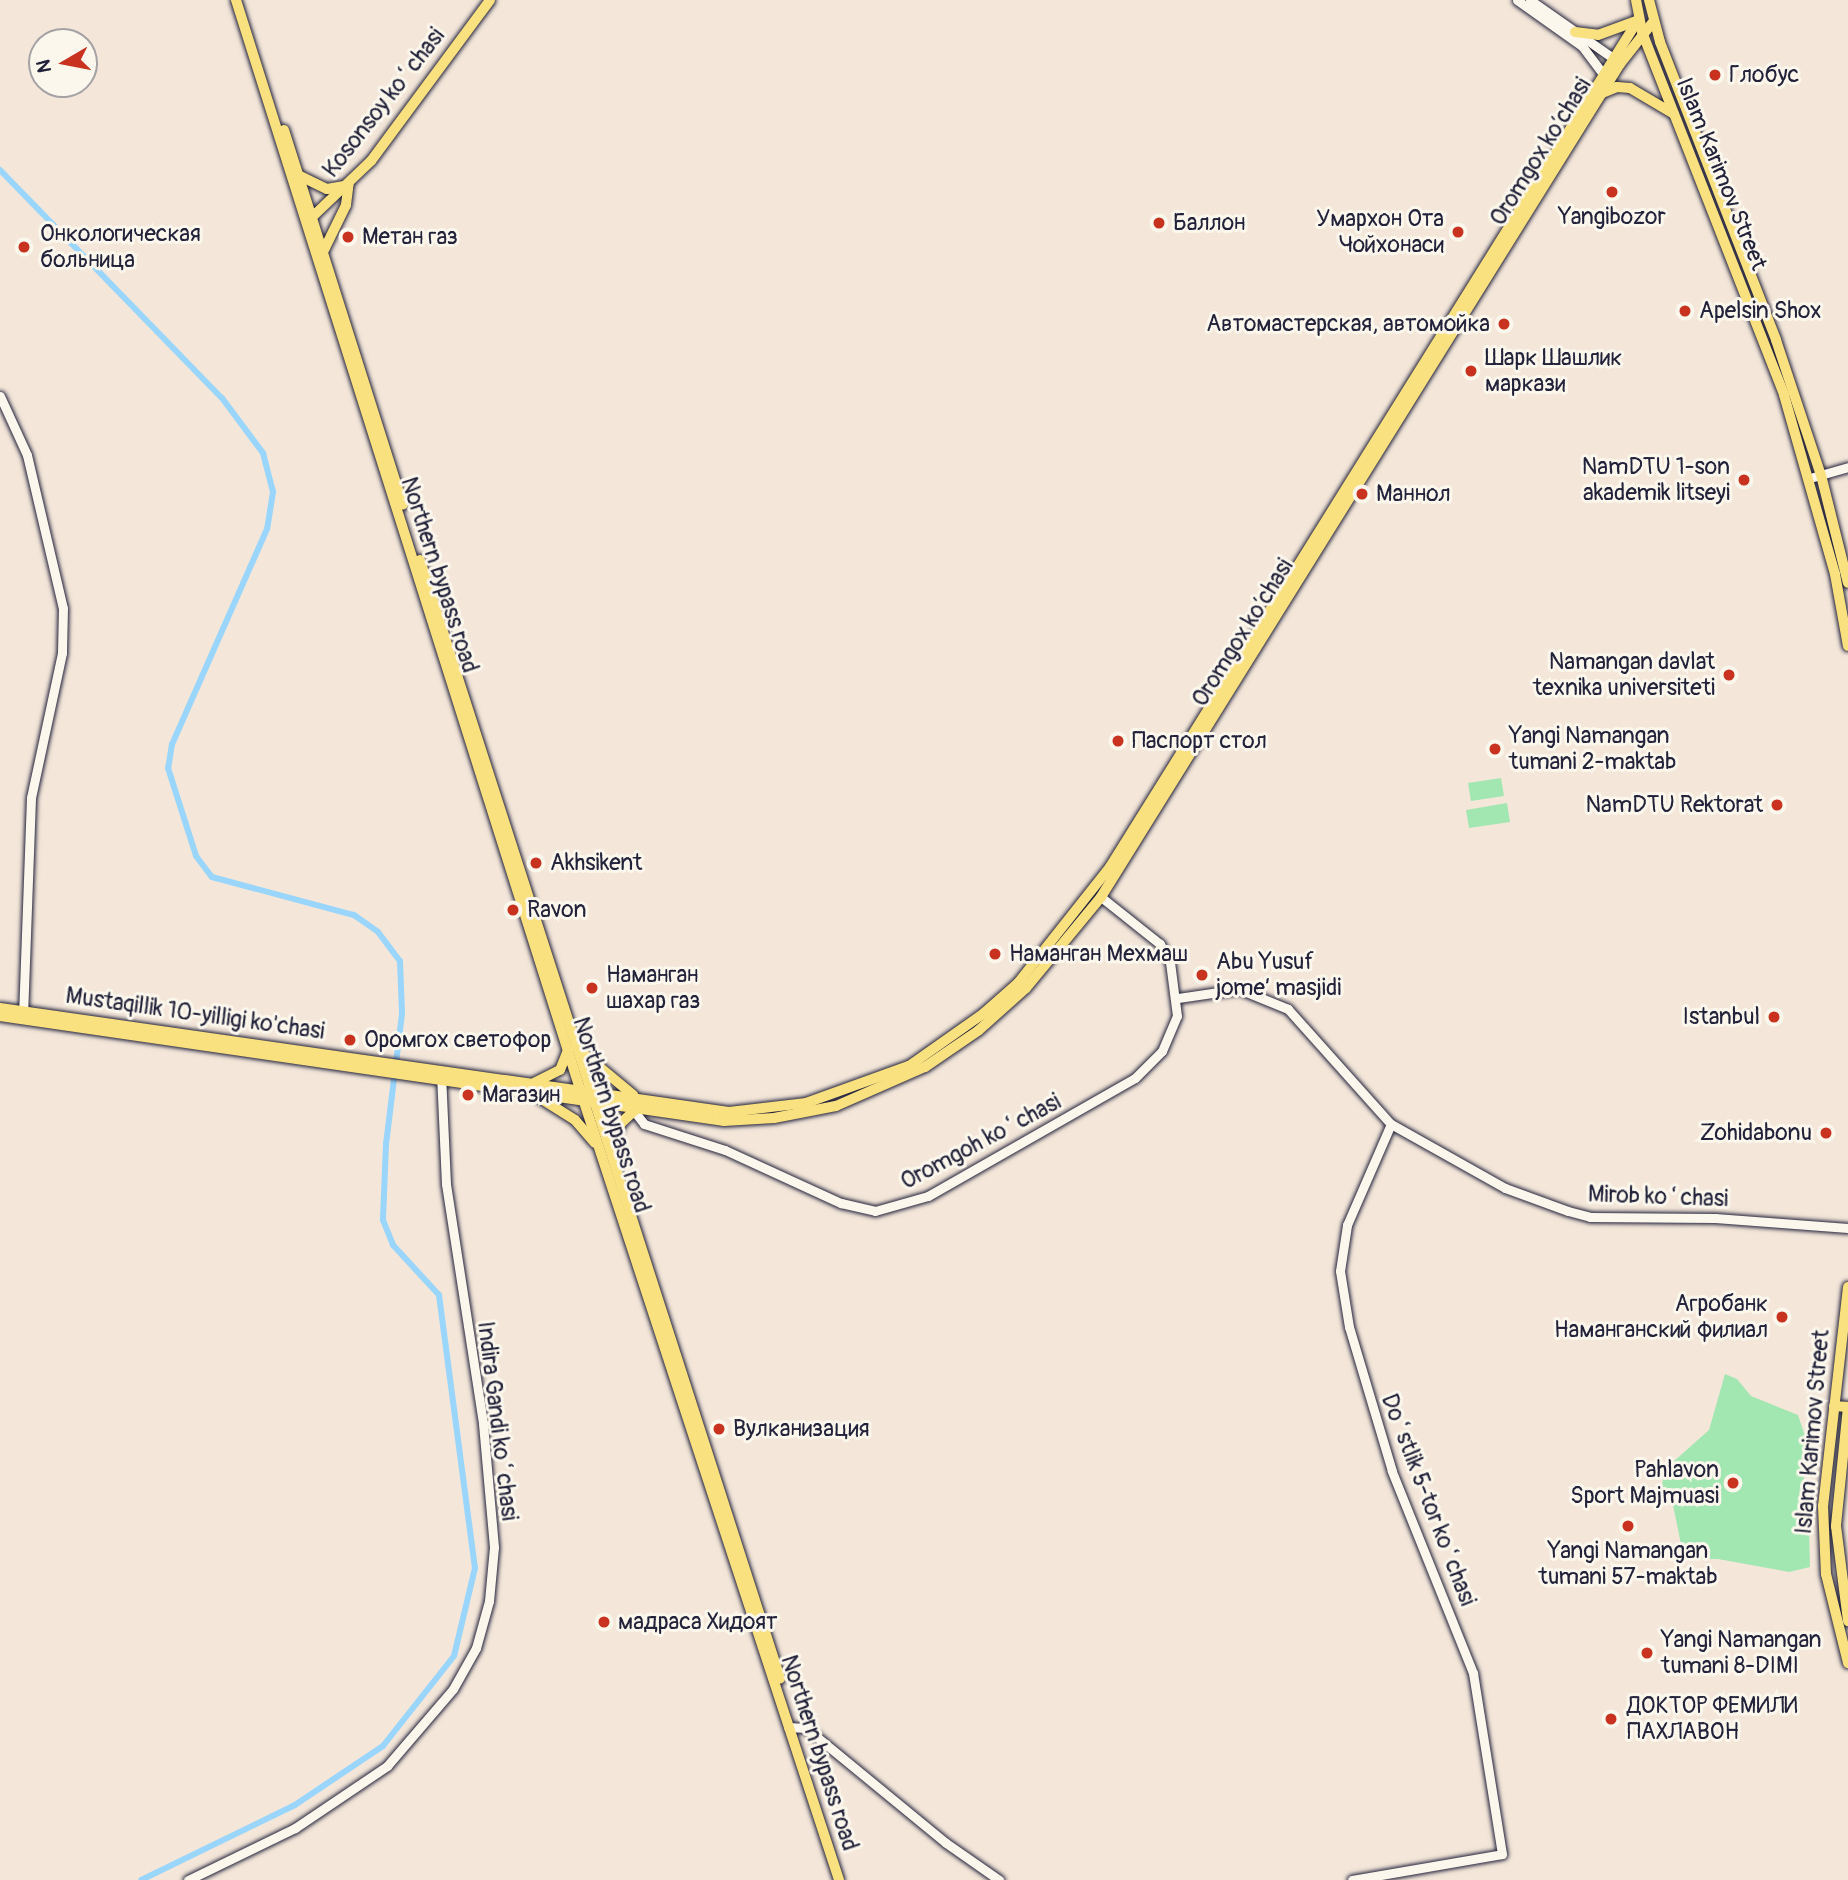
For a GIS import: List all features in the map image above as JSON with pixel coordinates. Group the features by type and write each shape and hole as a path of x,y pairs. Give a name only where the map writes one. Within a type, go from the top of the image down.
{"main road":[{"name":"Northern bypass road","path":"236,0 573,1048 593,1091 605,1147"},
{"name":"Northern bypass road","path":"243,0 298,176 308,221 323,253 374,424"},
{"name":"Kosonsoy koʻchasi","path":"308,221 350,186 490,0"},
{"name":"Islam Karimov Street","path":"1636,0 1642,32 1761,328 1815,476 1848,646"},
{"name":"Islam Karimov Street","path":"1649,0 1652,18 1772,329 1848,583"},
{"path":"1575,32 1606,34 1638,20 1652,18"},
{"name":"Oromgox ko‘chasi","path":"675,1111 724,1121 774,1118 836,1106 907,1077 1006,1007 1061,951 1101,897 1603,74 1652,18"},
{"name":"Oromgox ko‘chasi","path":"675,1111 754,1112 860,1086 923,1056 1018,983 1071,921 1136,827 1602,93 1638,20"},
{"path":"1602,93 1617,87 1635,90 1678,118"},
{"path":"298,176 327,189 350,186 346,205 328,234 323,253"},
{"name":"Mustaqillik 10-yilligi ko'chasi","path":"0,1008 23,1015 530,1089"},
{"name":"Mustaqillik 10-yilligi ko'chasi","path":"0,1016 23,1015"},
{"name":"Northern bypass road","path":"573,1048 580,1090 605,1147 668,1337 839,1880"},
{"path":"530,1089 560,1070 573,1048 635,1097"},
{"path":"530,1089 580,1090 635,1097 675,1111"},
{"path":"530,1089 634,1111 675,1111"},
{"path":"530,1089 575,1120 605,1147 621,1123 634,1111"},
{"name":"Islam Karimov Street","path":"1848,1287 1824,1495 1824,1546 1834,1618 1848,1663"},
{"path":"1834,1406 1848,1407"},
{"name":"Islam Karimov Street","path":"1848,1407 1836,1526 1848,1622"},
{"name":"Northern bypass road","path":"791,1727 845,1880"}],"street":[{"path":"1517,0 1582,46 1603,74"},
{"path":"1530,0 1616,61"},
{"path":"0,396 27,454 63,608 62,653 31,797 23,1015"},
{"path":"1815,476 1848,467"},
{"name":"Oromgoh koʻchasi","path":"634,1111 644,1124 725,1150 841,1203 888,1209 928,1196 1135,1078 1162,1051 1177,1016 1178,998 1170,962 1160,944 1101,897"},
{"name":"Mirob koʻchasi","path":"1178,998 1239,989 1288,1009 1391,1124 1504,1188 1590,1217 1715,1218 1848,1228"},
{"name":"Indira Gandi koʻchasi","path":"190,1880 295,1828 387,1766 453,1689 475,1648 489,1601 494,1547 483,1423 452,1234 441,1076"},
{"name":"Doʻstlik 5-tor koʻchasi","path":"1352,1880 1502,1854 1473,1672 1392,1471 1353,1339 1340,1271 1343,1234 1391,1124"},
{"path":"791,1727 806,1728 946,1843 999,1880"}],"green space":[{"path":"1501,778 1504,796 1471,801 1468,783"},
{"path":"1507,803 1510,822 1469,828 1466,810"},
{"name":"Pahlavon Sport Majmuasi","path":"1725,1374 1737,1379 1751,1396 1798,1415 1806,1439 1802,1509 1809,1527 1810,1567 1789,1572 1718,1559 1684,1559 1673,1505 1662,1496 1663,1471 1709,1430"}],"waterway":[{"path":"0,170 222,398 263,453 273,492 267,529 172,744 168,768 196,856 212,877 354,915 378,932 400,961 402,1014 386,1144 383,1220 393,1245 439,1295 475,1568 454,1656 383,1746 295,1805 141,1880"}],"place":[{"name":"Глобус","path":"1715,75"},
{"name":"Yangibozor","path":"1612,192"},
{"name":"Баллон","path":"1159,223"},
{"name":"Умархон Ота Чойхонаси","path":"1458,232"},
{"name":"Метан газ","path":"348,237"},
{"name":"Онкологическая больница","path":"24,247"},
{"name":"Apelsin Shox","path":"1685,311"},
{"name":"Автомастерская, автомойка","path":"1504,324"},
{"name":"Шарк Шашлик маркази","path":"1471,371"},
{"name":"NamDTU 1-son akademik litseyi","path":"1744,480"},
{"name":"Маннол","path":"1362,494"},
{"name":"Namangan davlat texnika universiteti","path":"1729,675"},
{"name":"Паспорт стол","path":"1118,741"},
{"name":"Yangi Namangan tumani 2-maktab","path":"1495,749"},
{"name":"NamDTU Rektorat","path":"1777,805"},
{"name":"Akhsikent","path":"536,863"},
{"name":"Ravon","path":"513,910"},
{"name":"Наманган Мехмаш","path":"995,954"},
{"name":"Abu Yusuf jome’ masjidi","path":"1202,975"},
{"name":"Наманган шахар газ","path":"592,988"},
{"name":"Istanbul","path":"1774,1017"},
{"name":"Оромгох светофор","path":"350,1040"},
{"name":"Магазин","path":"468,1095"},
{"name":"Zohidabonu","path":"1826,1133"},
{"name":"Агробанк Наманганский филиал","path":"1782,1317"},
{"name":"Вулканизация","path":"719,1429"},
{"name":"Pahlavon Sport Majmuasi","path":"1733,1483"},
{"name":"Yangi Namangan tumani 57-maktab","path":"1628,1526"},
{"name":"мадраса Хидоят","path":"604,1622"},
{"name":"Yangi Namangan tumani 8-DIMI","path":"1647,1653"},
{"name":"ДОКТОР ФЕМИЛИ ПАХЛАВОН","path":"1611,1719"}]}
